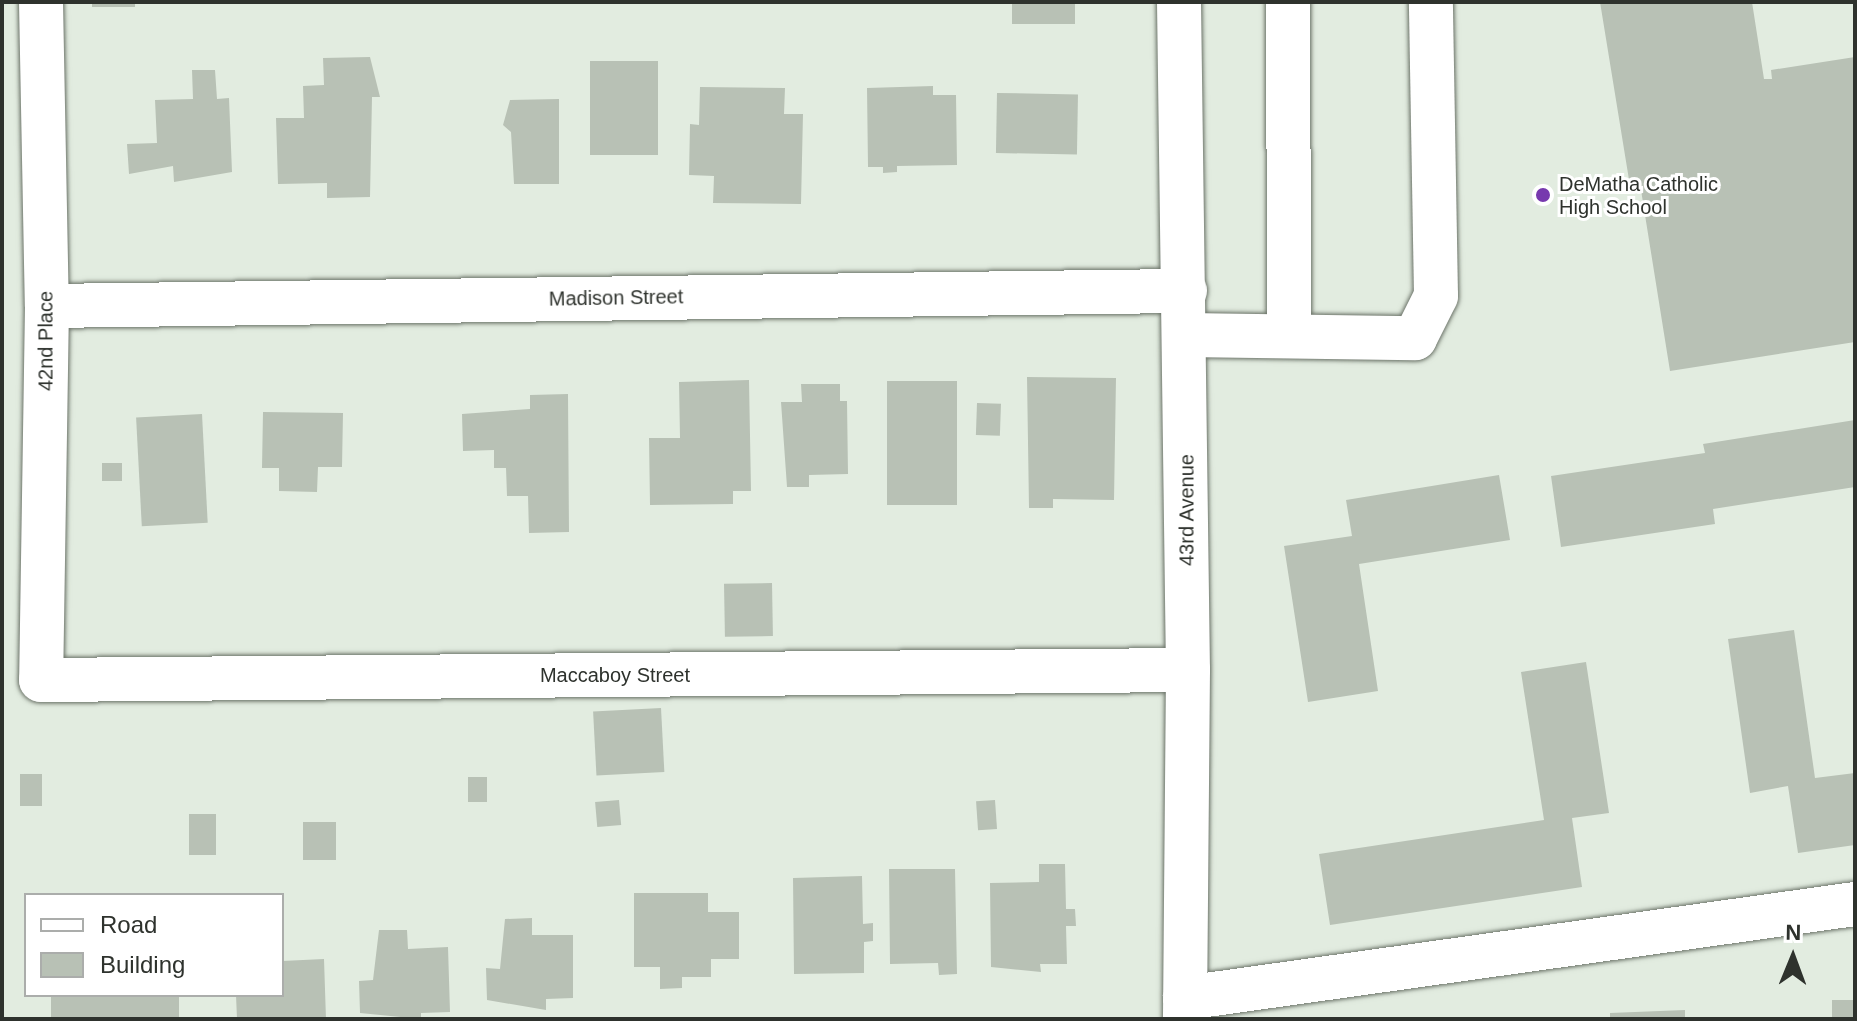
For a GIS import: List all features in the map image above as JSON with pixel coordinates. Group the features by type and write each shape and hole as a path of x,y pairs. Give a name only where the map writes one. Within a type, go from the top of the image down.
{"street":[{"name":"42nd Place","path":"41,2 47,306 41,680"},
{"name":"43rd Avenue","path":"1179,2 1186,335 1188,670 1185,1008"},
{"path":"1288,2 1289,336"},
{"path":"1186,335 1415,338 1436,296 1431,2"},
{"name":"Madison Street","path":"47,306 1185,291"},
{"name":"Maccaboy Street","path":"41,680 1188,670"},
{"path":"1185,1008 1855,904"}],"building":[{"path":"92,2 135,2 135,7 92,7"},
{"path":"1012,2 1075,2 1075,24 1012,24"},
{"name":"DeMatha Catholic High School","path":"1600,2 1752,2 1764,79 1772,79 1771,70 1855,57 1855,342 1670,371 1641,190 1631,192"},
{"path":"370,57 380,97 372,97 370,197 327,198 327,183 278,184 276,118 304,118 303,86 324,85 323,58"},
{"path":"590,61 658,61 658,155 590,155"},
{"path":"192,70 215,70 217,99 229,98 232,172 174,182 173,166 129,174 127,144 157,143 155,100 193,99"},
{"path":"933,86 933,95 956,95 957,165 897,166 897,172 883,173 883,167 868,167 867,88"},
{"path":"700,87 785,88 784,114 803,114 801,204 713,203 714,176 689,175 690,124 699,125"},
{"path":"997,93 1078,94 1077,154 996,153"},
{"path":"559,99 559,184 514,184 511,132 503,125 510,100"},
{"path":"1027,377 1116,378 1114,500 1053,499 1053,508 1029,508"},
{"path":"749,380 751,491 733,491 733,504 650,505 649,438 680,438 679,382"},
{"path":"887,381 957,381 957,505 887,505"},
{"path":"801,384 840,384 840,401 847,401 848,474 809,475 809,487 787,487 781,402 802,402"},
{"path":"568,394 569,532 529,533 528,496 507,496 506,468 494,468 494,450 463,451 462,414 530,409 530,395"},
{"path":"977,403 1001,404 1000,436 976,435"},
{"path":"263,412 343,413 342,467 318,467 317,492 279,491 279,468 262,468"},
{"path":"202,414 208,523 142,526 136,417"},
{"path":"1855,420 1855,487 1713,509 1715,524 1561,547 1551,476 1705,453 1703,444"},
{"path":"102,463 122,463 122,481 102,481"},
{"path":"1499,475 1510,540 1359,564 1378,691 1308,702 1284,546 1352,536 1346,500"},
{"path":"772,583 773,636 725,637 724,584"},
{"path":"1794,630 1815,778 1855,773 1855,845 1798,853 1788,786 1750,793 1728,639"},
{"path":"1586,662 1609,813 1572,818 1582,887 1330,925 1319,854 1544,820 1521,672"},
{"path":"661,708 664,772 596,775 593,712"},
{"path":"20,774 42,774 42,806 20,806"},
{"path":"468,777 487,777 487,802 468,802"},
{"path":"619,800 621,825 597,827 595,802"},
{"path":"995,800 997,829 978,830 976,801"},
{"path":"189,814 216,814 216,855 189,855"},
{"path":"303,822 336,822 336,860 303,860"},
{"path":"1039,864 1065,864 1066,909 1075,909 1076,926 1066,926 1067,964 1040,964 1041,972 991,967 990,883 1039,882"},
{"path":"889,869 955,869 957,974 939,975 938,963 890,964"},
{"path":"862,876 863,924 873,923 873,941 864,942 864,973 794,974 793,878"},
{"path":"634,893 708,893 708,912 739,912 739,959 711,959 711,977 682,977 682,988 660,989 660,967 634,967"},
{"path":"532,918 532,935 573,935 573,998 546,999 546,1010 487,1000 486,968 500,969 505,919"},
{"path":"379,930 407,930 408,949 448,947 450,1012 421,1013 421,1019 360,1013 359,981 373,980"},
{"path":"324,959 326,1019 237,1019 236,997 284,997 284,961"},
{"path":"51,997 179,997 179,1019 51,1019"},
{"path":"1832,1000 1855,1000 1855,1019 1832,1019"},
{"path":"1685,1010 1685,1019 1610,1019 1610,1013"}],"place":[{"name":"DeMatha Catholic High School","path":"1543,195"}]}
